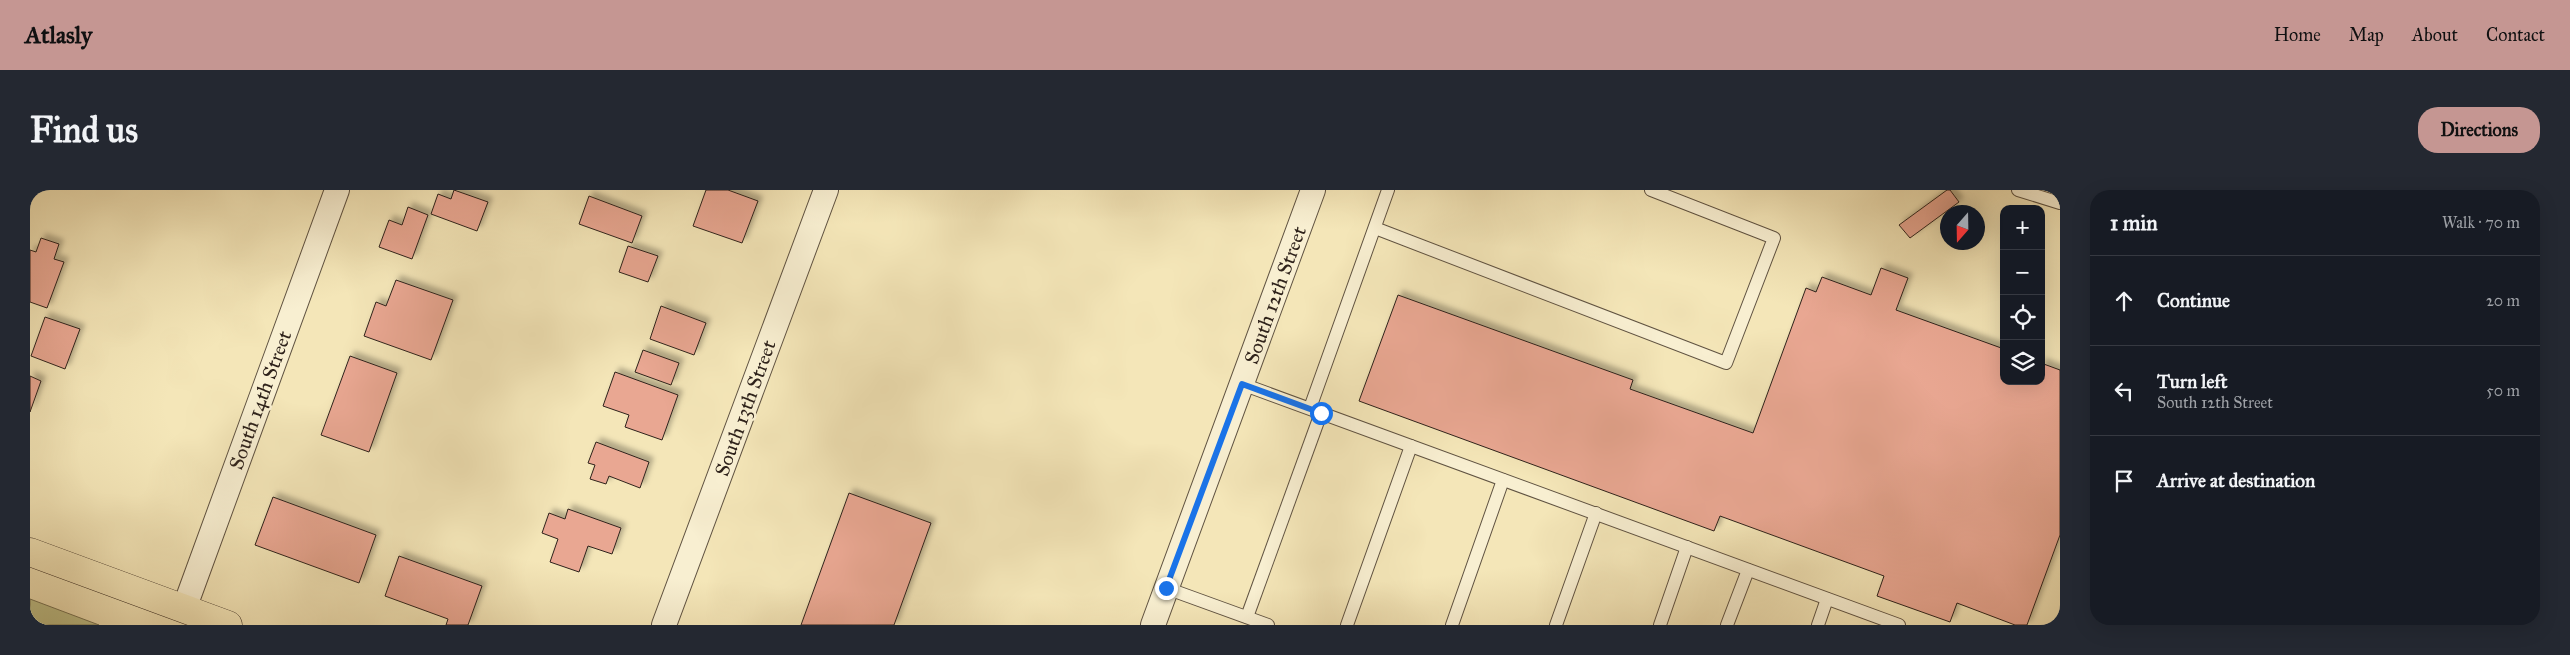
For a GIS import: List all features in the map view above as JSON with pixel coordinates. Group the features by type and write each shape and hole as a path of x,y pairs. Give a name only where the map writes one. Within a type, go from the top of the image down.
{"main road":[{"path":"30,552 228,625"}],"street":[{"name":"South 14th Street","path":"184,609 337,190"},
{"name":"South 13th Street","path":"664,625 826,190"},
{"name":"South 12th Street","path":"1153,625 1314,190"}],"lane":[{"path":"1247,617 1388,190"},
{"path":"1375,228 1726,363 1774,238 1651,190"},
{"path":"2018,190 2060,203"},
{"path":"1242,384 1898,625"},
{"path":"1347,625 1411,446"},
{"path":"1452,625 1503,480"},
{"path":"1556,625 1596,513"},
{"path":"1660,625 1687,547"},
{"path":"1727,625 1748,570"},
{"path":"1166,588 1268,625"},
{"path":"1818,625 1827,599"}],"green space":[{"path":"30,599 99,625 30,625"}],"building":[{"path":"454,190 488,202 477,231 431,214 438,194 451,199"},
{"path":"706,190 728,190 758,201 742,243 693,226"},
{"path":"1947,190 1950,190 1959,202 1955,205 1940,205 1940,216 1910,238 1899,225"},
{"path":"589,196 642,216 632,243 579,224"},
{"path":"408,207 428,215 412,259 379,247 389,220 402,225"},
{"path":"41,238 59,244 54,259 64,262 47,308 30,302 30,250 36,252"},
{"path":"628,246 658,256 648,282 619,272"},
{"path":"1881,268 1908,278 1896,310 2000,348 2000,385 2045,385 2045,364 2060,370 2060,535 2027,625 2015,625 1957,603 1950,622 1877,596 1884,576 1720,516 1714,531 1359,401 1398,295 1633,380 1630,389 1753,433 1806,288 1816,292 1822,277 1871,295"},
{"path":"396,280 453,300 431,360 364,336 376,302 386,306"},
{"path":"661,306 706,323 694,355 650,339"},
{"path":"45,317 80,329 65,369 31,356"},
{"path":"643,350 679,363 671,385 635,372"},
{"path":"350,356 397,373 369,452 321,435"},
{"path":"615,372 678,395 662,440 625,427 629,415 603,406"},
{"path":"30,376 41,381 30,412"},
{"path":"596,442 649,462 640,488 609,476 606,484 590,479 595,465 588,463"},
{"path":"849,493 931,523 894,625 801,625"},
{"path":"273,497 376,535 359,583 255,545"},
{"path":"568,509 621,528 612,554 588,546 579,572 550,562 558,539 542,533 549,513 565,519"},
{"path":"399,556 482,586 468,625 446,625 448,619 385,596"}],"route":[{"path":"1166,588 1242,384 1321,413"}]}
